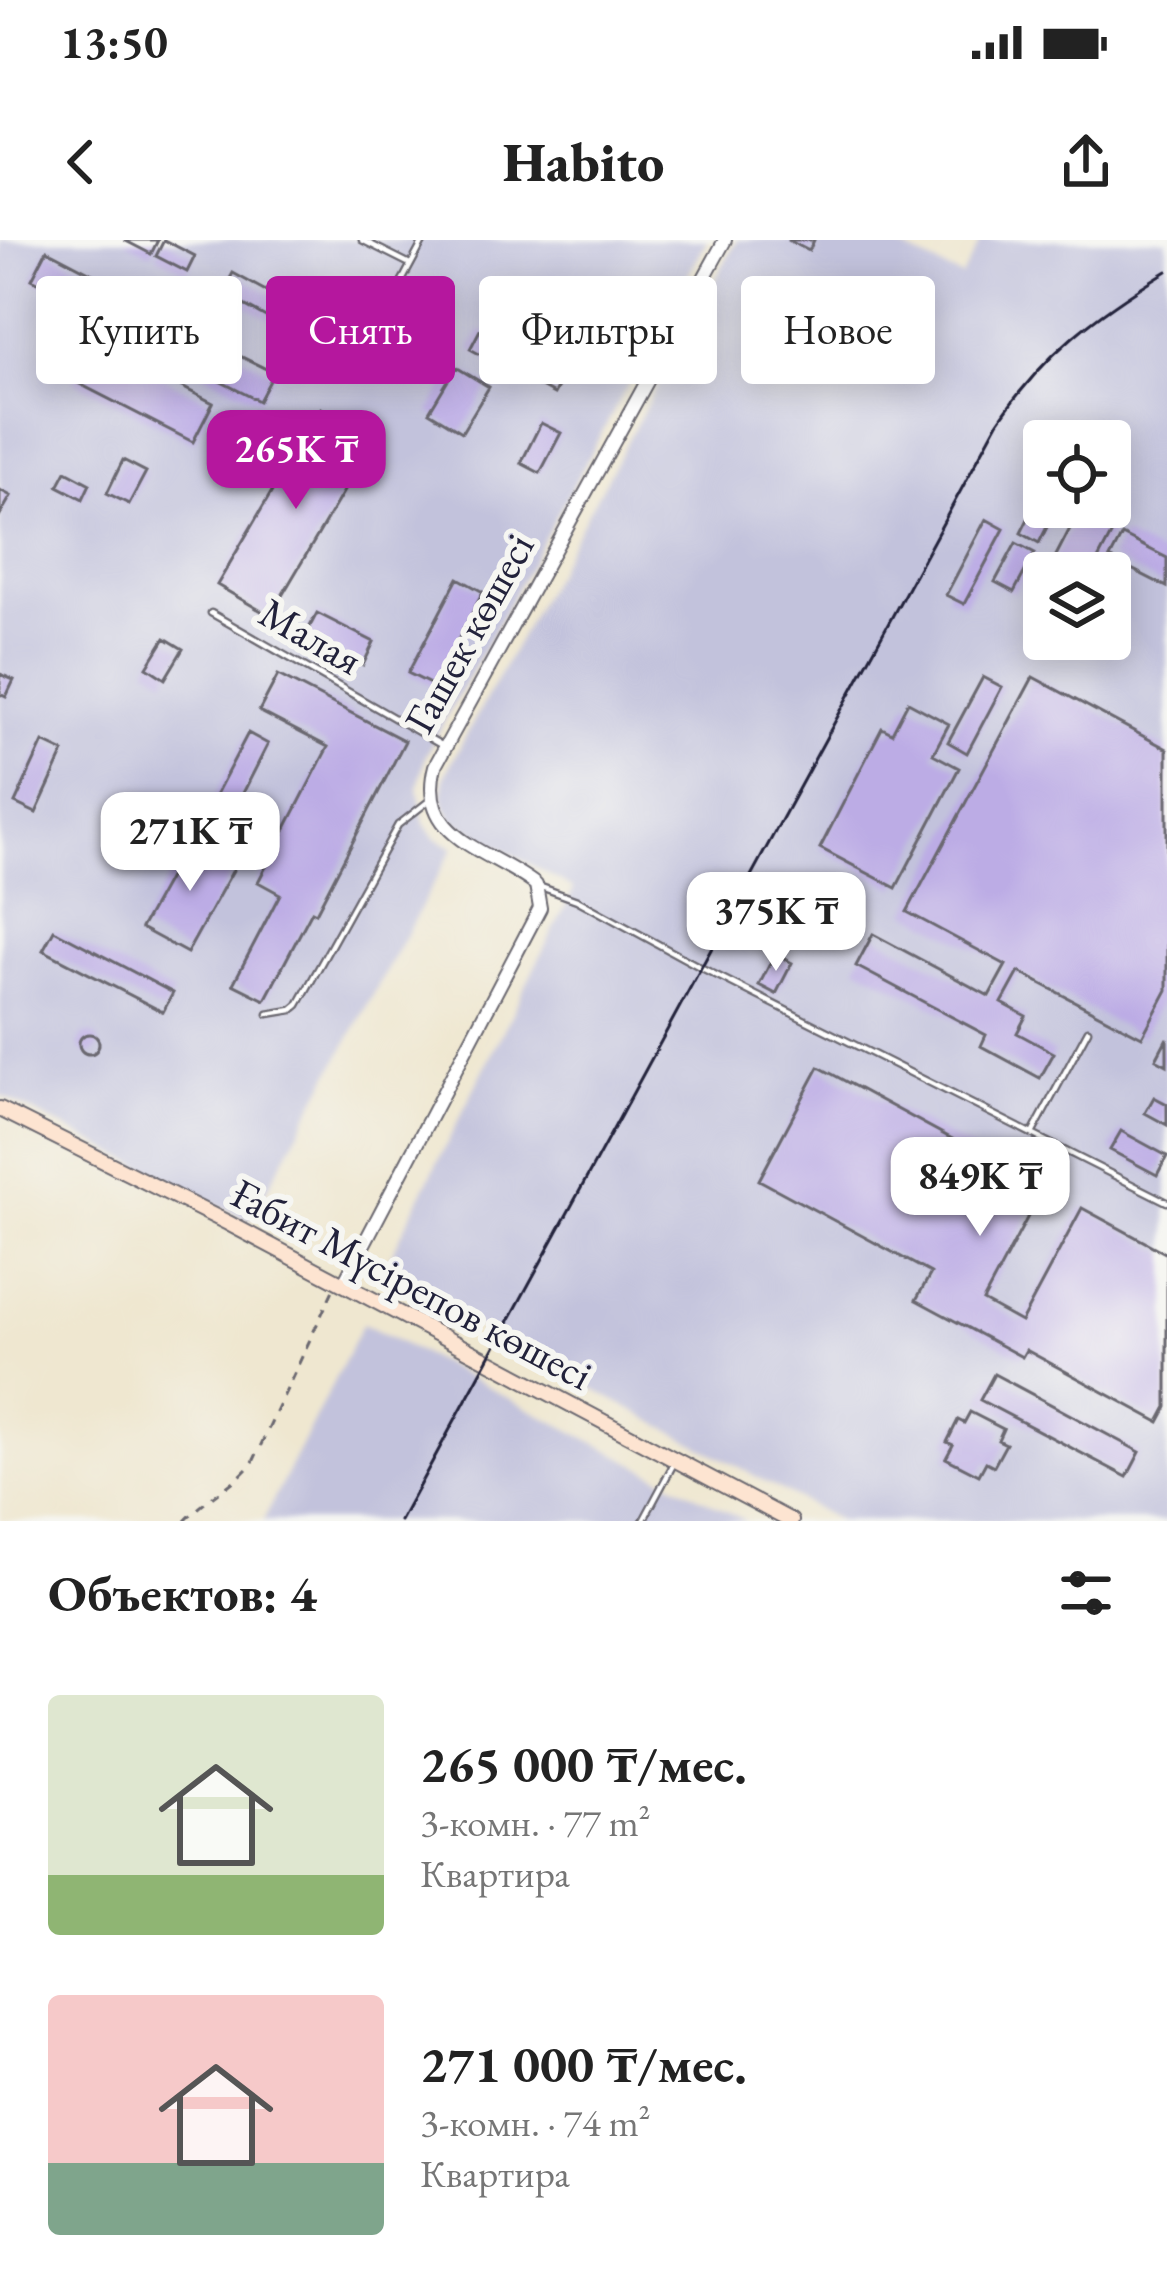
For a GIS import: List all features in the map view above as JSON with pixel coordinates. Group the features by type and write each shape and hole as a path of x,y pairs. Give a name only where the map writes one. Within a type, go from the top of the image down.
{"main road":[{"name":"Ғабит Мүсірепов көшесі","path":"0,1109 340,1282 782,1519"}],"street":[{"name":"Гашек көшесі","path":"536,885 456,836 437,816 430,800 431,780 442,746 725,240"},
{"path":"340,1282 535,923 540,908 536,885"}],"lane":[{"path":"362,240 410,264"},
{"path":"404,276 424,240"},
{"name":"Малая","path":"211,614 442,746"},
{"path":"268,1014 298,1005 398,825 430,800"},
{"path":"536,885 577,900 700,968 1166,1200"},
{"path":"1032,1134 1088,1030"},
{"path":"644,1521 676,1460"}],"path":[{"path":"185,1521 239,1480 253,1462 340,1282"}],"shaded area":[{"path":"0,240 707,240 687,276 479,276 479,384 628,384 426,755 418,787 424,823 434,837 453,848 250,1221 0,1095"},
{"path":"737,240 886,240 962,277 981,240 1167,240 1167,1521 839,1521 381,1275 574,889 452,820 443,802 444,776 658,384 717,384 717,277"},
{"path":"363,1323 746,1521 263,1521"}],"building":[{"path":"124,240 158,240 151,254"},
{"path":"164,240 195,256 187,272 156,256"},
{"path":"788,240 814,240 809,251"},
{"path":"47,250 96,276 36,276 36,281 32,279"},
{"path":"242,278 266,291 266,317 242,304"},
{"path":"479,332 479,354 470,349"},
{"path":"242,357 266,369 268,384 259,401 225,384 242,384"},
{"path":"455,369 489,387 462,432 429,412 446,384 455,384"},
{"path":"80,384 176,384 213,403 193,442"},
{"path":"535,384 559,384 554,394"},
{"path":"321,408 374,440 270,616 217,585"},
{"path":"541,423 561,433 540,473 521,463"},
{"path":"123,460 146,472 129,504 107,493"},
{"path":"66,471 90,484 83,499 58,486"},
{"path":"0,490 11,496 0,515"},
{"path":"986,519 1004,529 964,604 946,595"},
{"path":"1024,528 1046,528 1039,543 1021,533"},
{"path":"1070,528 1102,528 1112,533 1102,552 1058,552"},
{"path":"1122,535 1167,558 1167,587 1131,569 1131,552 1113,552"},
{"path":"1016,543 1033,552 1023,552 1023,575 1014,592 995,582"},
{"path":"458,578 483,592 434,686 408,673"},
{"path":"317,613 374,642 363,665 305,636"},
{"path":"165,638 183,649 165,679 147,667"},
{"path":"0,674 14,680 6,697 0,694"},
{"path":"278,675 405,741 265,1000 233,984 280,894 258,882 328,747 259,711"},
{"path":"983,677 1002,687 967,753 948,742"},
{"path":"1033,677 1167,749 1167,990 1142,1037 1019,972 1002,1003 1026,1016 1017,1033 1054,1053 1040,1078 981,1046 986,1035 856,966 873,934 989,996 1006,965 907,912"},
{"path":"908,702 949,724 933,754 959,768 896,888 820,848 882,728 892,733"},
{"path":"248,733 268,744 234,811 213,800"},
{"path":"43,742 64,752 36,813 15,803"},
{"path":"192,836 238,861 187,953 141,928"},
{"path":"54,930 173,993 163,1012 43,950"},
{"path":"775,954 792,963 776,994 759,985"},
{"path":"89,1034 99,1044 89,1054 79,1044"},
{"path":"1167,1038 1167,1065 1156,1059"},
{"path":"819,1067 1043,1188 983,1301 1021,1322 1082,1208 1167,1254 1167,1407 1159,1422 1026,1350 1022,1357 916,1300 931,1273 759,1180"},
{"path":"1154,1097 1167,1104 1167,1125 1145,1113"},
{"path":"1121,1131 1167,1156 1157,1175 1110,1150"},
{"path":"994,1374 1140,1452 1127,1477 980,1400"},
{"path":"970,1412 1003,1429 998,1440 1006,1444 994,1466 986,1462 979,1475 946,1458 953,1445 947,1442 958,1420 964,1423"}],"railway":[{"path":"400,1521 998,422 1034,375 1073,337 1167,271"}]}
